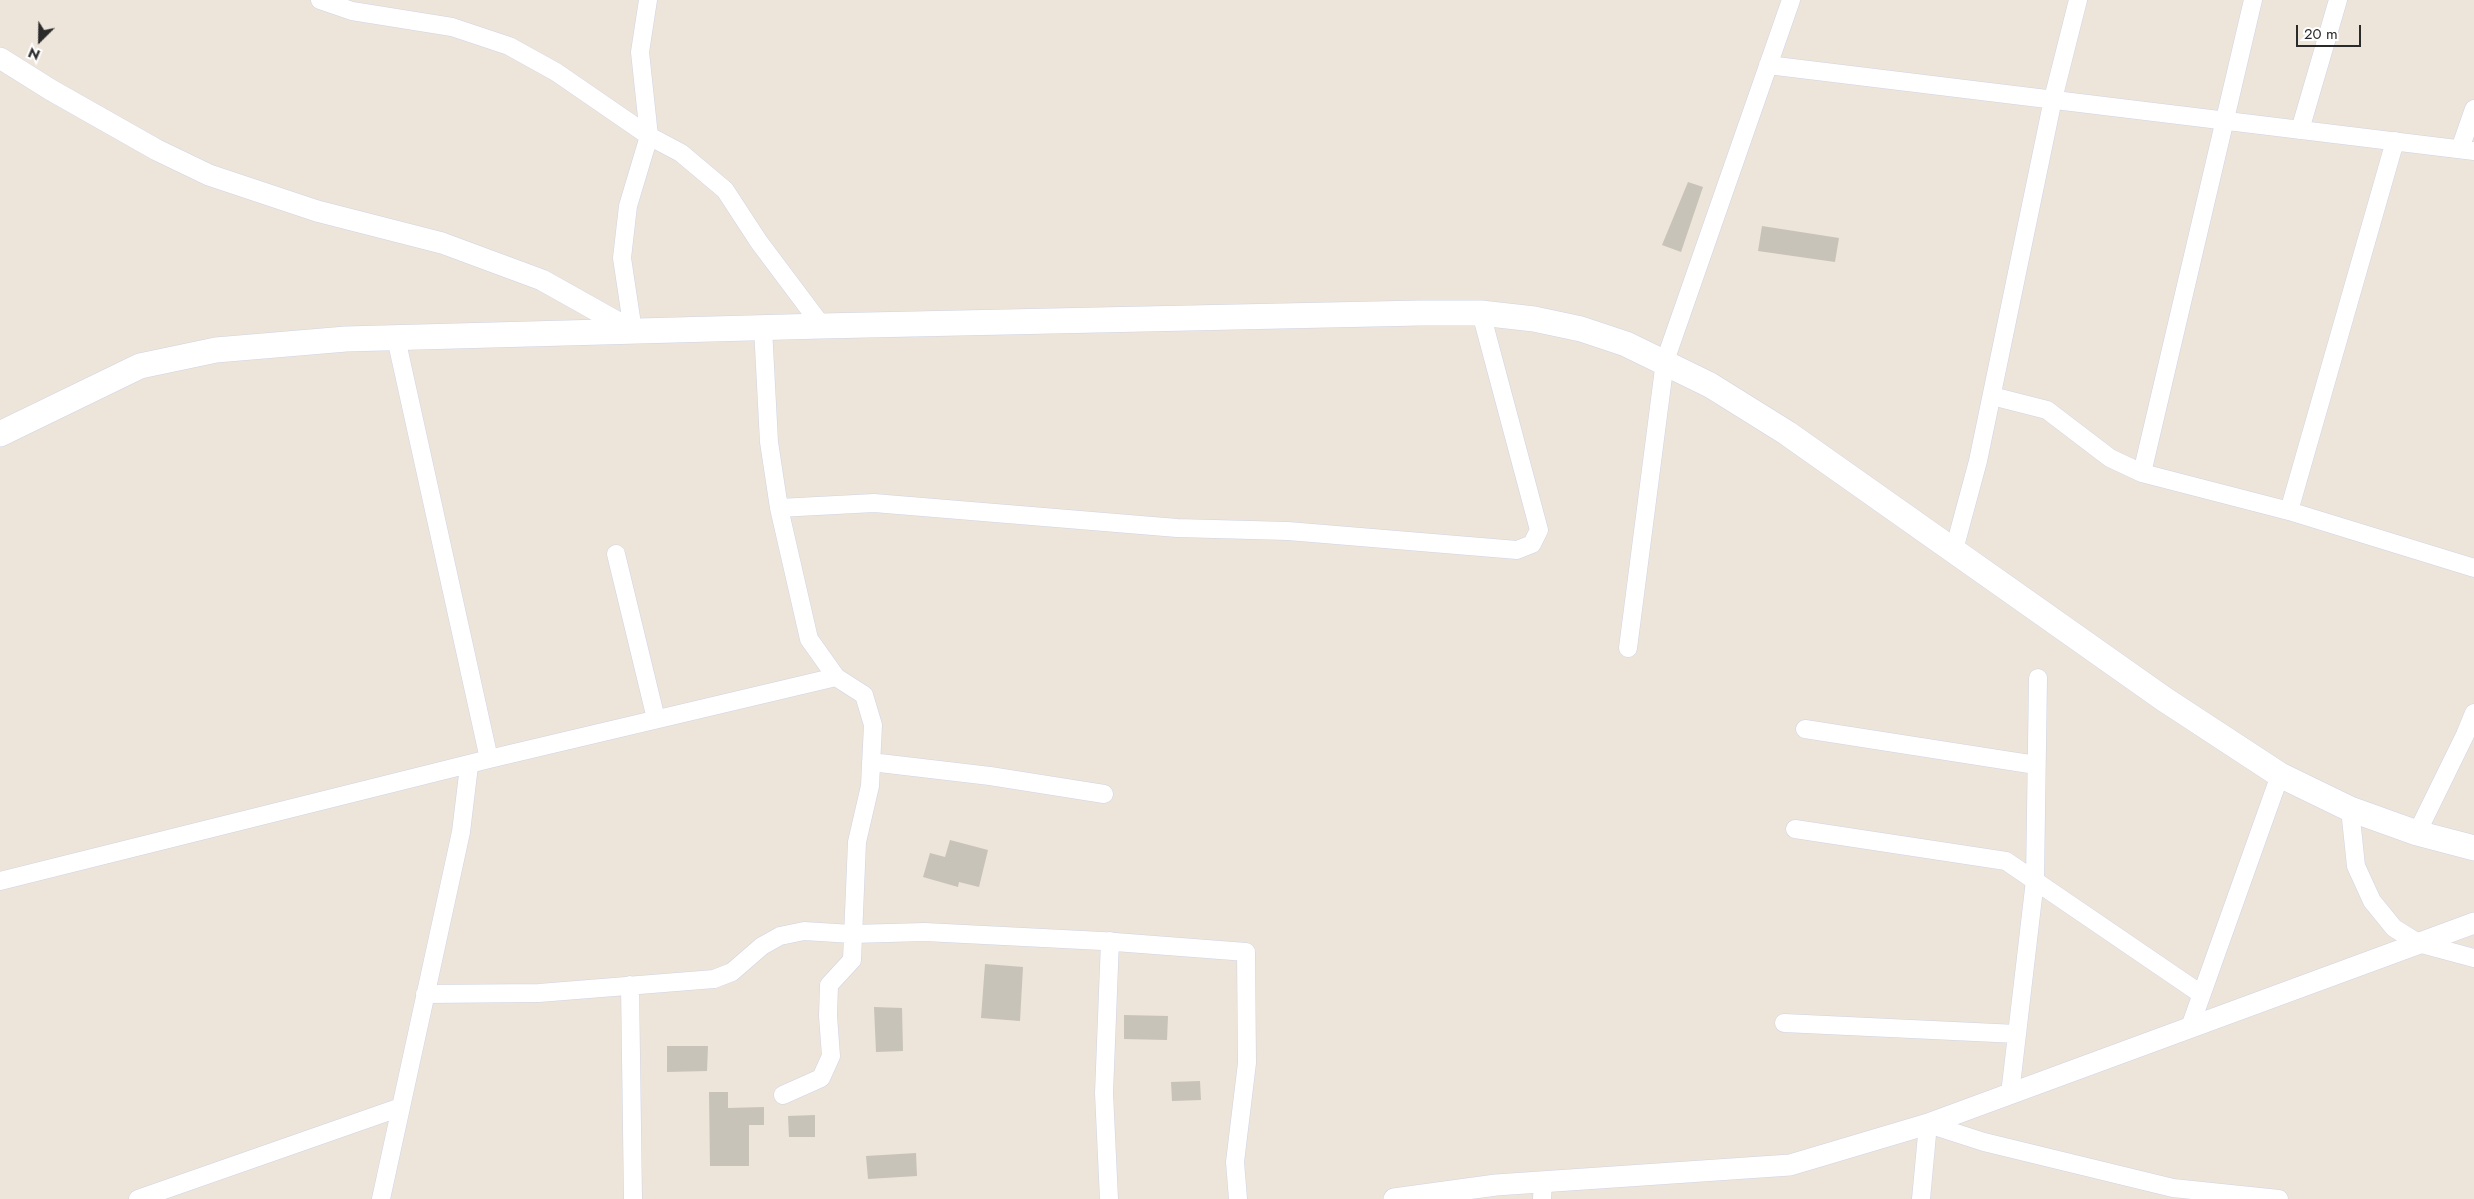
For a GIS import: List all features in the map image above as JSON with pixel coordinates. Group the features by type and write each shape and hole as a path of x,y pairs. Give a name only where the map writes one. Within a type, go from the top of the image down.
{"main road":[{"path":"0,434 140,366 216,350 346,339 1420,312 1481,313 1534,319 1581,329 1626,344 1665,361 1710,385 1787,433 2164,698 2280,775 2350,809 2417,833 2474,848"}],"street":[{"path":"320,0 352,11 452,27 509,46 556,72 649,136 681,153 725,190 759,242 822,326"},
{"path":"633,331 622,258 628,206 649,136 640,52 648,0"},
{"path":"1628,648 1665,361 1791,0"},
{"path":"1954,550 1978,461 2054,100 2078,0"},
{"path":"2142,473 2253,0"},
{"path":"2300,130 2338,0"},
{"path":"0,58 67,99 157,150 209,175 317,210 442,243 542,280 633,331"},
{"path":"1768,65 2467,150 2474,109"},
{"path":"2289,511 2395,141"},
{"path":"779,508 874,503 1177,528 1288,531 1517,550 1532,544 1539,530 1481,313"},
{"path":"763,328 768,442 779,508 809,639 836,677 864,695 873,725 870,786 857,842 852,960 829,985 828,1016 831,1056 820,1078 783,1095"},
{"path":"396,338 489,759"},
{"path":"1992,396 2047,410 2110,458 2142,473 2289,511 2474,568"},
{"path":"616,554 656,719"},
{"path":"0,881 469,766 489,759 836,677"},
{"path":"2010,1094 2035,880 2038,678"},
{"path":"2417,833 2466,735 2474,712"},
{"path":"1805,729 2036,766"},
{"path":"871,762 990,776 1104,794"},
{"path":"381,1199 461,832 469,766"},
{"path":"2190,1027 2280,775"},
{"path":"2350,809 2356,866 2372,901 2394,928 2418,943 2474,958"},
{"path":"1795,829 2006,861 2202,994"},
{"path":"1394,1199 1496,1184 1542,1190 1790,1164 1928,1124 2474,924"},
{"path":"425,994 539,993 714,979 732,972 762,946 780,936 804,931 852,934 925,932 1110,941 1246,952 1247,1063 1235,1162 1238,1199"},
{"path":"1109,1199 1104,1093 1110,941"},
{"path":"630,985 633,1199"},
{"path":"1784,1023 2017,1034"},
{"path":"138,1199 401,1107"},
{"path":"1928,1124 1984,1142 2171,1194 2279,1199"},
{"path":"1922,1199 1928,1124"}],"building":[{"path":"1688,182 1703,187 1681,252 1662,245"},
{"path":"1762,226 1839,238 1835,262 1758,251"},
{"path":"950,840 988,850 979,887 959,882 958,887 923,877 930,853 945,857"},
{"path":"985,964 1023,967 1020,1021 981,1018"},
{"path":"874,1007 902,1008 903,1051 876,1052"},
{"path":"1124,1015 1168,1016 1167,1040 1124,1039"},
{"path":"667,1046 708,1046 707,1071 667,1072"},
{"path":"1200,1081 1201,1100 1172,1101 1171,1082"},
{"path":"709,1092 728,1092 728,1108 764,1107 764,1125 749,1125 749,1166 710,1166"},
{"path":"815,1115 815,1137 789,1137 788,1116"},
{"path":"916,1153 917,1176 868,1179 866,1156"}]}
